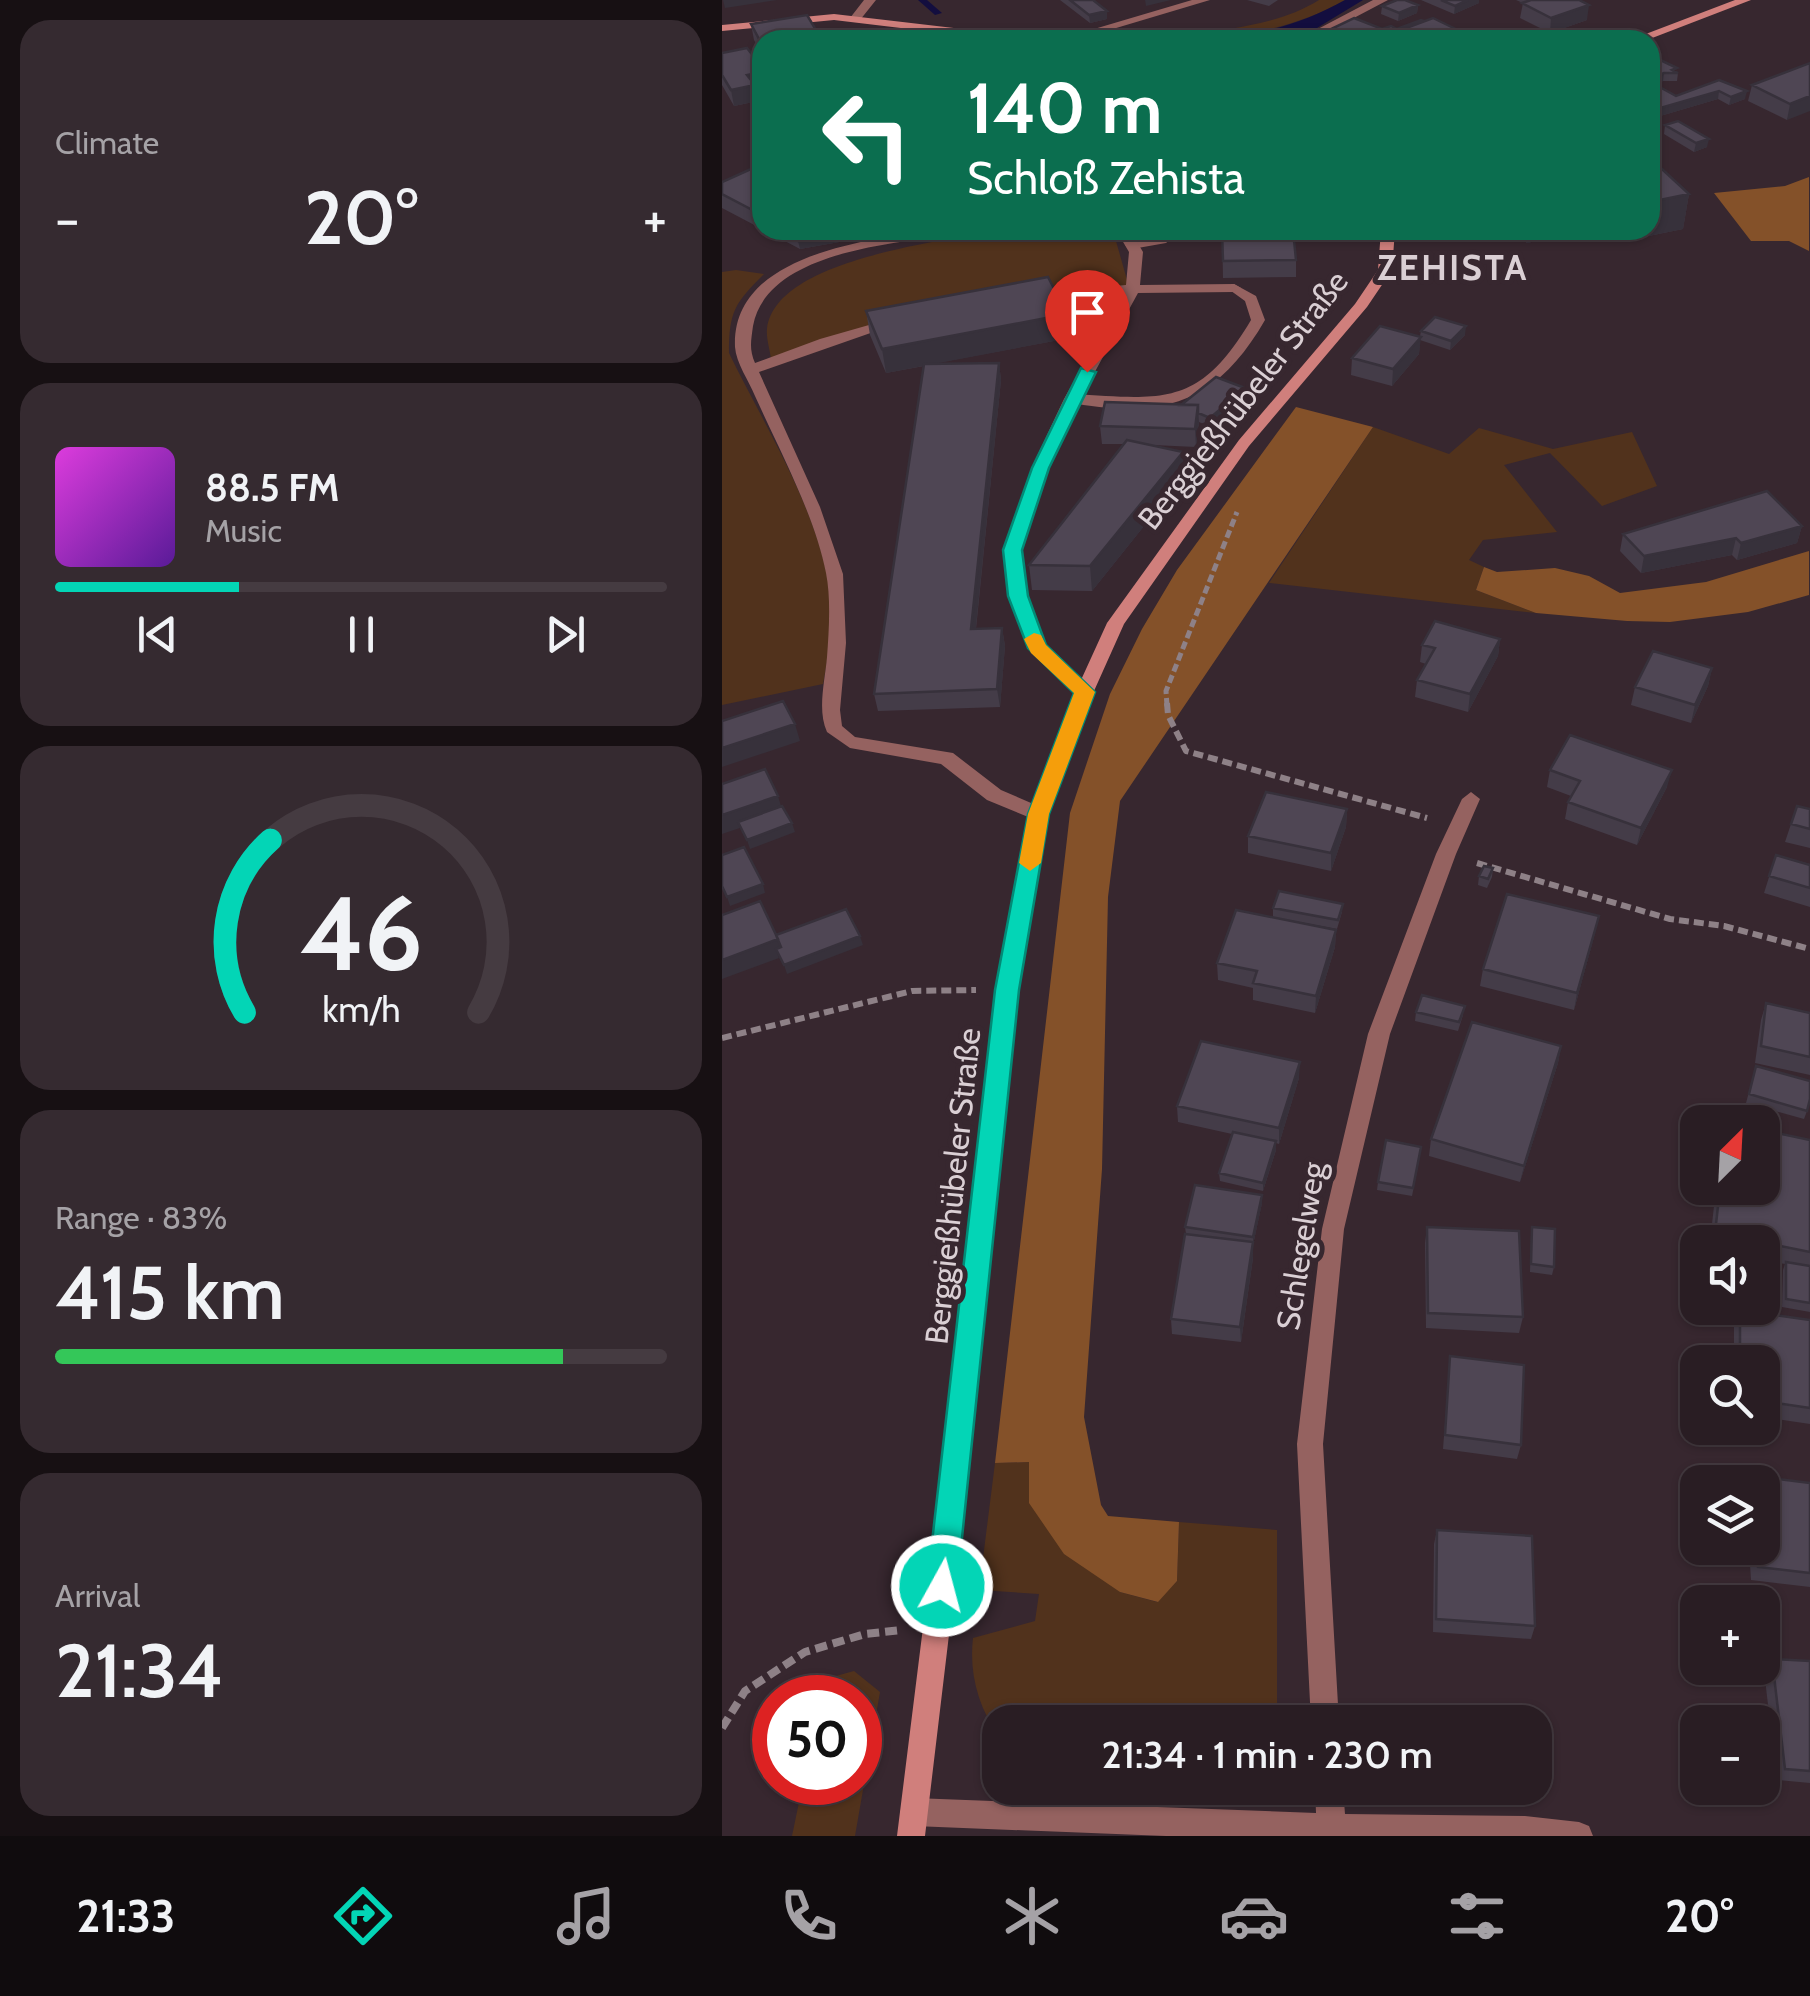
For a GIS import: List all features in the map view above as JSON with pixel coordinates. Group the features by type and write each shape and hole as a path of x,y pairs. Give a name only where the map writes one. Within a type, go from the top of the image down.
{"main road":[{"path":"1660,31 1744,0"},
{"path":"722,28 810,18 856,18 951,30"},
{"name":"Berggießhübeler Straße","path":"912,1824 1007,990 1038,814 1116,623 1244,442 1360,307 1385,270 1387,240"}],"street":[{"path":"856,18 870,0"},
{"path":"1098,30 1204,0"},
{"path":"1323,30 1382,0"},
{"path":"904,240 828,254 778,276 752,300 742,325 742,350 812,507 835,574 837,643 830,710 834,728 850,742 946,758 994,794 1038,814"},
{"path":"1085,692 1038,648 1018,596 1012,550 1040,468 1072,399 1134,288 1136,252 1129,240"},
{"path":"1132,246 1161,240"},
{"path":"1016,299 1134,288 1234,288 1252,299 1258,320 1245,344 1184,396 1164,402 1072,399"},
{"path":"750,370 825,342 914,318"},
{"name":"Schlegelweg","path":"1324,1705 1310,1444 1333,1229 1379,1034 1446,854 1471,799"},
{"path":"1330,1805 1332,1832"},
{"path":"912,1824 1332,1832 1524,1830 1579,1836"}],"path":[{"path":"1244,442 1241,498 1228,540 1166,691 1168,715 1186,751 1408,811 1456,829"},
{"path":"1446,854 1670,919 1724,926 1810,949"},
{"path":"722,1038 912,992 1007,990"},
{"path":"722,1728 745,1691 805,1652 864,1634 937,1626"}],"shaded area":[{"path":"1319,0 1345,0 1268,29 1224,30 1271,20"},
{"path":"1345,0 1363,0 1317,28 1271,30"},
{"path":"1809,177 1809,251 1789,241 1751,241 1714,193 1785,186"},
{"path":"944,240 1116,240 1129,287 928,310 771,359 767,329 777,305 799,286 829,270"},
{"path":"722,272 764,274 736,309 730,327 729,353 810,518 827,575 830,630 823,684 722,705"},
{"path":"1296,407 1373,427 1120,801 1108,897 1102,1169 1084,1417 1101,1505 1108,1516 1179,1522 1177,1581 1158,1602 1120,1592 1064,1554 1029,1503 1029,1462 995,1463 1070,813 1110,694 1142,629 1177,570"},
{"path":"1373,427 1449,454 1479,428 1553,449 1632,432 1657,486 1602,506 1550,453 1504,465 1557,532 1483,540 1469,560 1484,567 1476,590 1536,613 1269,583"},
{"path":"1809,551 1809,595 1748,612 1670,622 1536,613 1476,590 1484,567 1497,572 1555,568 1589,576 1620,593 1706,582"},
{"path":"1029,1462 1120,1592 1157,1602 1177,1581 1179,1522 1277,1530 1276,1705 983,1705 972,1664 973,1638 1035,1621 1039,1594 979,1590 995,1463"},
{"path":"798,1805 860,1805 855,1836 792,1836"}],"building":[{"path":"1070,0 1093,0 1107,11 1089,15"},
{"path":"1397,0 1418,5 1399,13 1382,6"},
{"path":"1441,0 1468,0 1455,6"},
{"path":"1579,0 1589,5 1551,18 1522,3"},
{"path":"807,15 816,30 754,30 751,24"},
{"path":"1354,18 1382,29 1424,21 1406,30 1329,30"},
{"path":"1433,18 1458,30 1410,30 1406,28"},
{"path":"747,48 752,54 752,74 747,75 752,86 731,90 722,75 722,53"},
{"path":"1660,60 1677,68 1672,70 1678,73 1660,75"},
{"path":"1810,63 1810,96 1790,104 1752,85"},
{"path":"1719,80 1747,91 1731,97 1719,91 1660,108 1660,87 1676,96"},
{"path":"1678,121 1709,139 1696,143 1665,125"},
{"path":"1660,167 1689,194 1660,200"},
{"path":"752,168 752,210 722,194 722,182"},
{"path":"1222,240 1294,240 1296,260 1223,261"},
{"path":"1048,277 1067,314 882,349 866,311"},
{"path":"1435,317 1466,326 1451,341 1421,331"},
{"path":"1380,326 1421,337 1393,369 1352,358"},
{"path":"999,363 971,629 1002,628 997,689 874,694 924,364"},
{"path":"1216,377 1245,388 1210,418 1198,413 1198,405 1181,405"},
{"path":"1105,402 1198,405 1195,429 1100,426"},
{"path":"1127,440 1183,452 1090,566 1029,565"},
{"path":"1767,491 1802,526 1741,543 1736,538 1644,556 1623,534"},
{"path":"1435,621 1500,639 1470,694 1417,680 1435,648 1422,645"},
{"path":"1653,651 1712,668 1695,705 1635,687"},
{"path":"783,701 795,724 722,748 722,721"},
{"path":"1570,735 1672,770 1641,828 1568,802 1580,781 1550,770"},
{"path":"765,769 778,796 722,815 722,784"},
{"path":"1266,792 1347,809 1331,853 1248,836"},
{"path":"782,806 792,823 747,840 738,822"},
{"path":"1797,806 1810,809 1810,829 1791,824"},
{"path":"744,847 763,884 727,897 722,886 722,855"},
{"path":"1776,855 1810,865 1810,888 1769,876"},
{"path":"1484,866 1493,868 1488,879 1479,876"},
{"path":"1279,891 1343,904 1338,920 1273,908"},
{"path":"1507,894 1599,916 1577,993 1483,969"},
{"path":"760,901 778,939 722,960 722,915"},
{"path":"846,909 860,936 784,965 776,949 781,947 776,935"},
{"path":"1236,910 1336,930 1316,996 1253,983 1257,971 1217,963"},
{"path":"1422,995 1465,1006 1459,1022 1416,1012"},
{"path":"1766,1003 1810,1013 1810,1057 1761,1046"},
{"path":"1472,1022 1561,1046 1524,1166 1431,1139"},
{"path":"1201,1041 1300,1062 1279,1128 1177,1106"},
{"path":"1756,1066 1810,1081 1807,1111 1749,1094"},
{"path":"1233,1132 1276,1141 1263,1183 1219,1173"},
{"path":"1780,1134 1810,1140 1810,1252 1780,1246 1780,1225 1716,1225 1718,1205 1780,1205"},
{"path":"1386,1140 1421,1147 1413,1188 1378,1182"},
{"path":"1195,1185 1262,1195 1253,1237 1185,1227"},
{"path":"1427,1227 1519,1231 1523,1317 1428,1313"},
{"path":"1532,1227 1555,1229 1554,1267 1531,1264"},
{"path":"1185,1234 1253,1242 1240,1327 1171,1319"},
{"path":"1786,1262 1810,1266 1810,1303 1786,1299"},
{"path":"1780,1316 1810,1320 1810,1408 1780,1404 1780,1345 1740,1345 1740,1325 1780,1325"},
{"path":"1450,1356 1524,1365 1521,1445 1445,1435"},
{"path":"1780,1479 1810,1483 1810,1573 1758,1567 1780,1565"},
{"path":"1437,1530 1532,1536 1535,1626 1436,1619"},
{"path":"1780,1659 1810,1661 1810,1771 1785,1769 1775,1685 1780,1685"}],"waterway":[{"path":"922,0 938,13"}],"slow traffic":[{"path":"1030,863 1038,814 1085,692 1038,648 1034,639"}],"district":[{"name":"ZEHISTA","path":"1453,268"}],"route":[{"path":"942,1586 1007,990 1038,814 1085,692 1038,648 1018,596 1012,550 1040,468 1087,372"}]}
